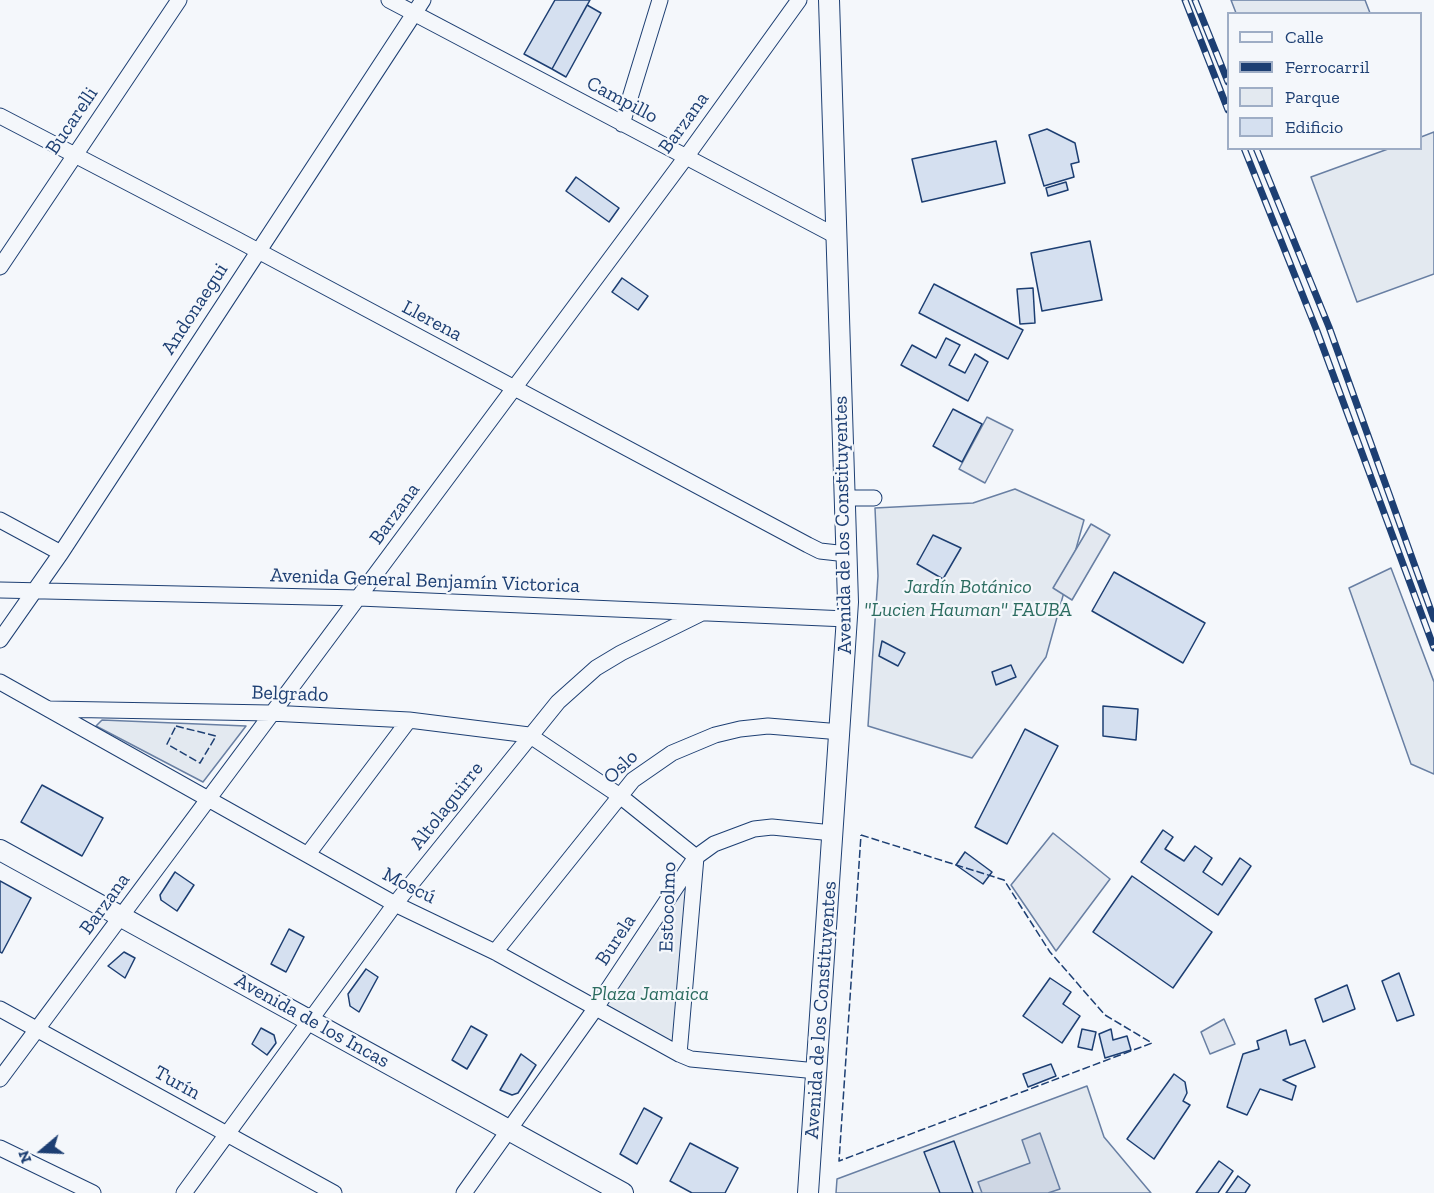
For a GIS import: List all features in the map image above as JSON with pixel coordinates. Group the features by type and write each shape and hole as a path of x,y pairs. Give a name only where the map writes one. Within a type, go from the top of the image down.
{"main road":[{"name":"Avenida de los Constituyentes","path":"808,1193 847,619 847,554 829,0"},
{"name":"Avenida de los Incas","path":"0,850 623,1193"}],"street":[{"name":"Bucarelli","path":"0,267 179,0"},
{"name":"Campillo","path":"389,0 836,236"},
{"name":"Andonaegui","path":"0,640 61,553 423,0"},
{"path":"622,124 660,0"},
{"name":"Barzana","path":"0,1079 122,917 270,713 359,598 686,157 799,0"},
{"name":"Llerena","path":"0,116 814,548 847,554"},
{"path":"845,498 874,498"},
{"path":"0,520 61,553"},
{"name":"Avenida General Benjamín Victorica","path":"0,590 359,598 847,619"},
{"name":"Altolaguirre","path":"184,1193 312,1021 395,904 529,735 558,702 596,668 621,653 704,612"},
{"name":"Moscú","path":"0,682 395,904 495,952 595,1010 679,1054 691,1059 817,1071"},
{"name":"Belgrado","path":"48,709 270,713 409,720 529,735"},
{"path":"308,854 409,720"},
{"name":"Oslo","path":"495,952 633,780 652,765 672,753 715,735 768,726 841,732"},
{"name":"Estocolmo","path":"529,735 620,796 696,857 679,1054"},
{"name":"Burela","path":"464,1193 595,1010 696,857 714,844 753,829 772,827 834,833"},
{"name":"Turín","path":"0,1009 334,1193"},
{"path":"0,1148 93,1193"}],"green space":[{"path":"1231,0 1365,0 1370,12 1236,12"},
{"path":"1434,132 1434,274 1357,302 1311,177 1385,150 1422,150 1422,137"},
{"name":"Jardín Botánico \"Lucien Hauman\" FAUBA","path":"1015,489 1084,520 1046,657 972,758 868,726 878,576 875,508 973,503"},
{"path":"1391,568 1434,682 1434,774 1411,764 1349,588"},
{"path":"102,720 246,726 203,782 96,726"},
{"name":"Plaza Jamaica","path":"691,874 677,1045 604,1004"},
{"path":"1087,1086 1104,1137 1151,1193 836,1193 837,1179"}],"shaded area":[{"path":"987,417 1013,430 985,483 959,469"},
{"path":"1091,524 1110,535 1072,600 1053,588"},
{"path":"1053,833 1110,879 1056,951 1011,885"},
{"path":"1224,1019 1235,1044 1210,1054 1201,1032"},
{"path":"1040,1133 1060,1189 1048,1193 982,1193 978,1182 1030,1163 1022,1140"}],"building":[{"path":"555,0 590,0 552,69 524,54"},
{"path":"587,5 601,13 566,77 552,69"},
{"path":"1047,129 1075,143 1079,162 1071,164 1074,177 1044,186 1029,135"},
{"path":"996,141 1005,183 922,202 912,159"},
{"path":"576,177 619,208 609,222 566,191"},
{"path":"1066,182 1068,190 1048,196 1046,188"},
{"path":"1090,241 1102,300 1042,311 1031,253"},
{"path":"622,278 648,296 638,310 612,292"},
{"path":"934,284 1023,330 1008,359 919,313"},
{"path":"1033,288 1035,323 1020,324 1017,289"},
{"path":"946,338 960,345 949,365 965,373 975,354 988,362 968,401 901,365 912,345 936,358"},
{"path":"953,409 982,424 962,462 933,446"},
{"path":"933,535 961,548 943,579 917,564"},
{"path":"1114,572 1205,623 1183,663 1092,611"},
{"path":"882,641 905,653 898,666 879,656"},
{"path":"1011,665 1016,677 996,685 992,672"},
{"path":"1103,706 1138,709 1136,740 1103,736"},
{"path":"1025,729 1058,746 1007,844 975,827"},
{"path":"42,785 103,818 82,856 21,822"},
{"path":"1163,830 1173,837 1165,849 1184,861 1195,846 1212,858 1203,872 1222,885 1240,858 1251,866 1218,915 1141,862"},
{"path":"965,852 992,872 983,884 956,865"},
{"path":"175,872 194,885 177,911 161,900 160,895"},
{"path":"1132,876 1212,932 1173,988 1093,932"},
{"path":"0,881 31,898 2,953 0,952"},
{"path":"289,929 304,937 286,972 271,964"},
{"path":"124,952 135,958 125,978 108,966"},
{"path":"366,969 378,977 359,1012 350,1006 348,994"},
{"path":"1399,973 1414,1015 1397,1021 1382,981"},
{"path":"1050,978 1071,992 1063,1004 1080,1016 1062,1043 1023,1016"},
{"path":"1347,985 1355,1009 1323,1022 1315,999"},
{"path":"471,1026 487,1035 467,1069 452,1060"},
{"path":"261,1028 274,1035 276,1043 267,1055 252,1044"},
{"path":"1082,1029 1096,1032 1092,1050 1078,1047"},
{"path":"1111,1029 1113,1040 1127,1036 1131,1050 1105,1058 1099,1034"},
{"path":"1286,1030 1290,1045 1305,1040 1315,1067 1283,1080 1296,1086 1292,1100 1260,1089 1247,1115 1227,1107 1243,1054 1259,1049 1257,1041"},
{"path":"521,1054 536,1065 518,1093 512,1095 500,1090"},
{"path":"1051,1064 1056,1076 1028,1087 1023,1074"},
{"path":"1174,1074 1185,1082 1187,1093 1183,1101 1190,1105 1154,1159 1127,1139"},
{"path":"644,1108 662,1118 637,1164 620,1154"},
{"path":"954,1141 973,1193 940,1193 924,1152"},
{"path":"690,1143 738,1168 725,1193 692,1193 670,1181"},
{"path":"1219,1161 1233,1171 1218,1193 1196,1193"},
{"path":"1238,1176 1250,1185 1245,1193 1226,1193"}],"railway":[{"path":"1185,0 1227,107"},
{"path":"1195,0 1227,80"},
{"path":"1245,150 1317,331 1434,648"},
{"path":"1257,150 1329,327 1434,619"}],"fence":[{"path":"176,726 216,736 200,763 167,744 176,726"},
{"path":"861,835 1004,880 1050,952 1105,1015 1152,1043 839,1161 861,835"}]}
